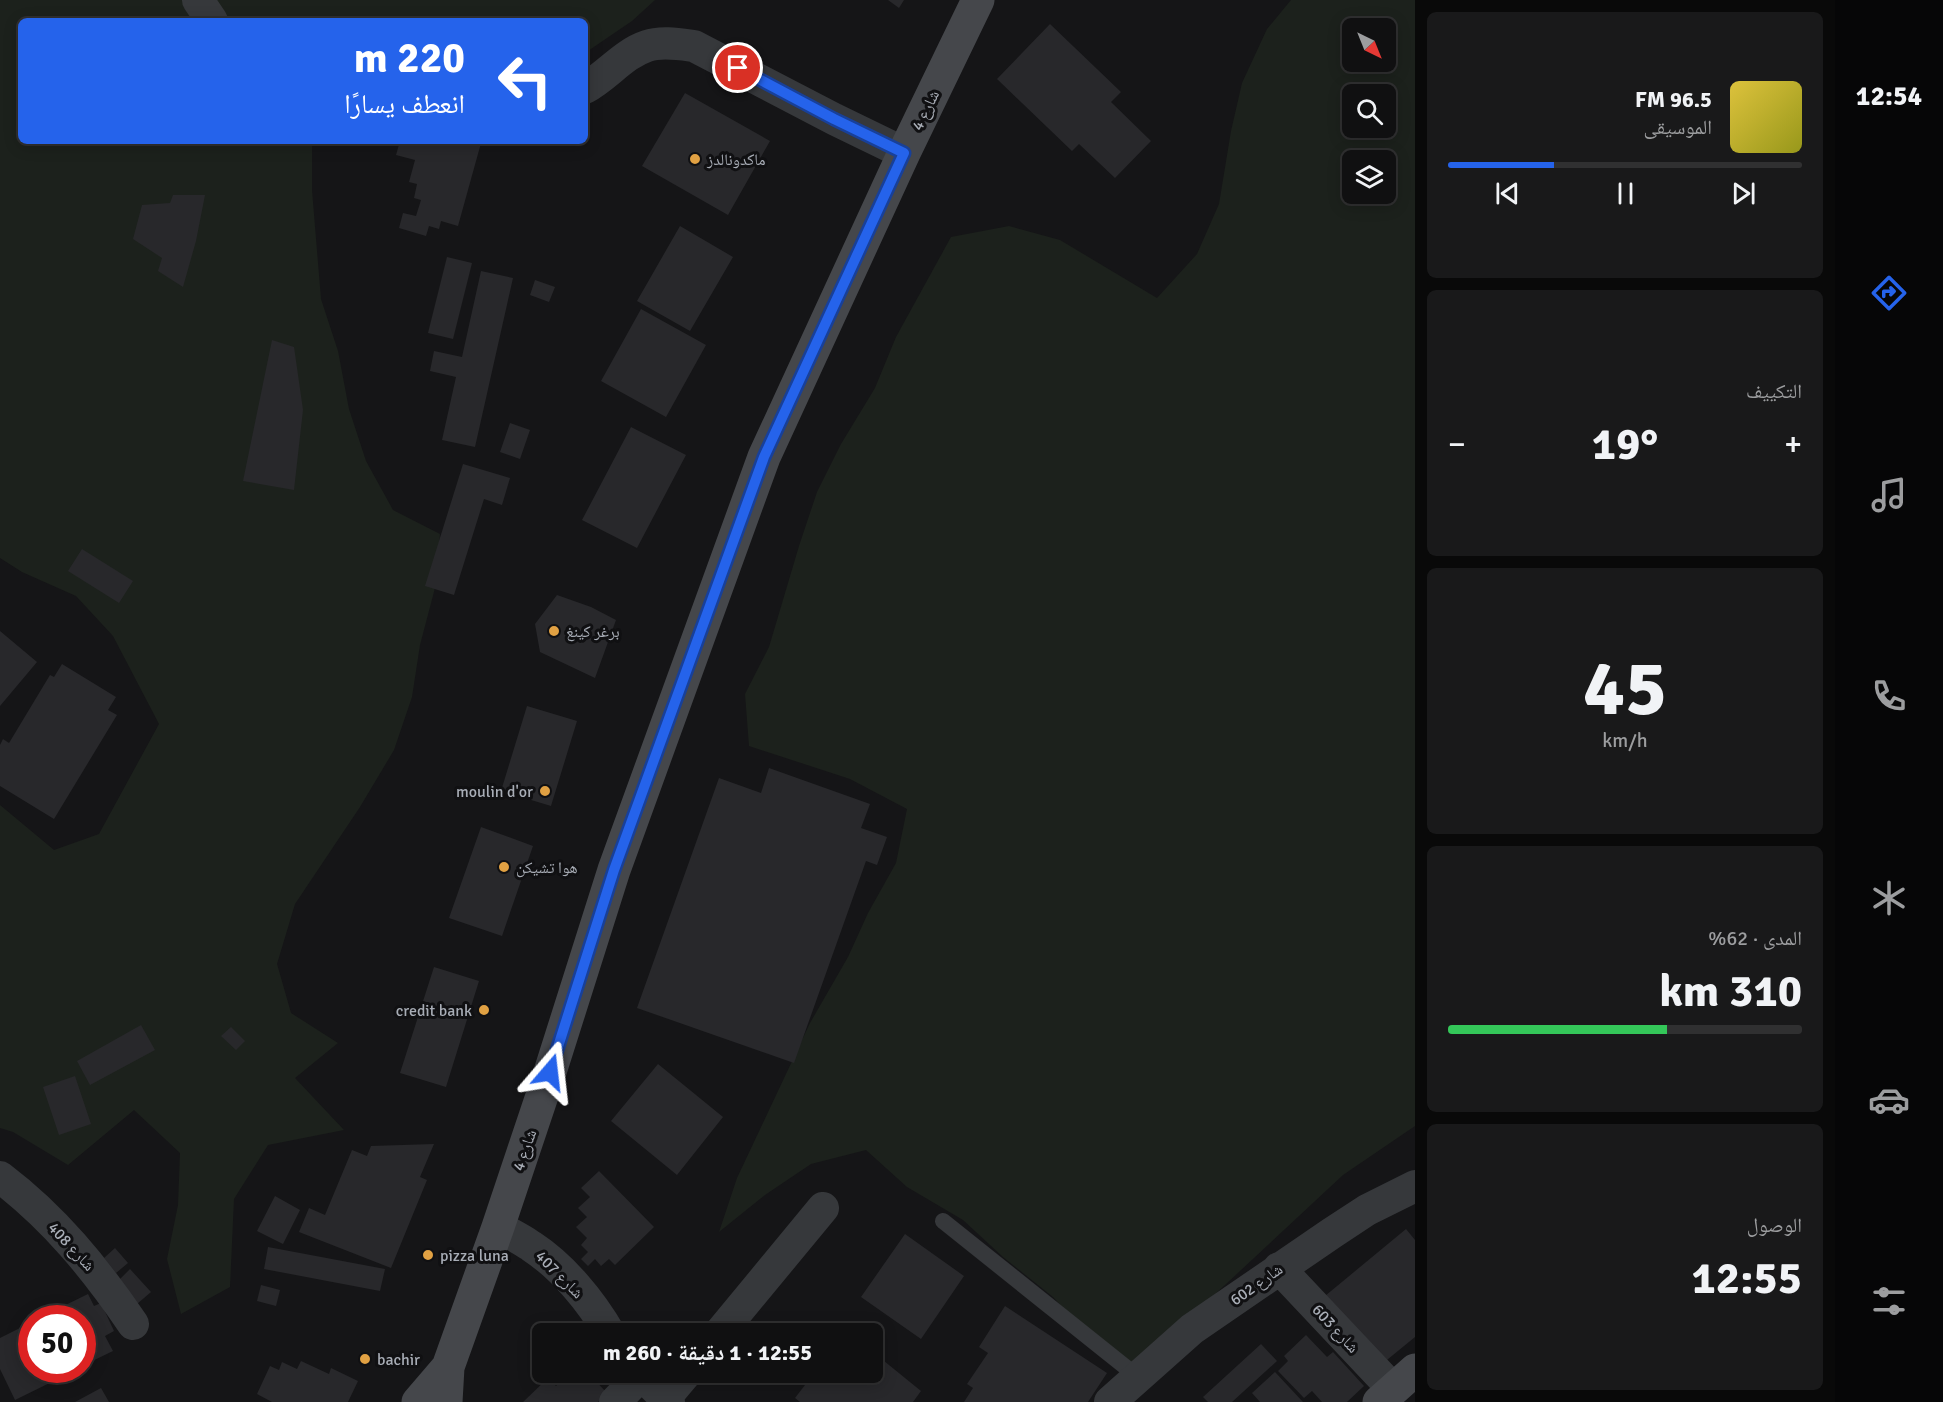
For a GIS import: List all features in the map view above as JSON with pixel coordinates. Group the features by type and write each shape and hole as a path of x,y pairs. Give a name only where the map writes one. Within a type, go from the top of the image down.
{"main road":[{"name":"شارع 4","path":"446,1402 448,1366 550,1072 614,870 764,457 904,153 978,0"},
{"name":"شارع 4","path":"418,1402 448,1366"}],"street":[{"path":"198,0 210,18"},
{"path":"588,86 628,55 648,45 694,46 904,153"},
{"name":"شارع 408","path":"0,1177 65,1234 102,1279 133,1324"},
{"name":"شارع 602","path":"1110,1402 1192,1329 1367,1210 1415,1186"},
{"path":"728,1323 822,1208"},
{"name":"شارع 407","path":"498,1227 532,1246 556,1266 577,1287 602,1323"},
{"name":"شارع 603","path":"1279,1268 1396,1387"},
{"path":"615,1402 632,1383"},
{"path":"649,1383 667,1400 679,1383"}],"lane":[{"path":"943,1221 1138,1377"}],"shaded area":[{"path":"0,0 655,0 632,21 588,51 588,18 18,18 18,144 312,144 312,190 321,299 338,351 349,409 366,461 393,510 440,534 435,588 420,645 412,697 394,750 360,807 295,904 277,964 291,1013 338,1043 295,1078 344,1130 268,1145 234,1199 230,1287 181,1314 167,1259 178,1205 180,1153 134,1110 68,1165 13,1132 0,1128 0,805 54,850 99,834 159,724 113,636 76,596 22,572 0,558"},
{"path":"1291,0 1415,0 1415,1126 1343,1175 1137,1367 1093,1340 1053,1297 1003,1257 963,1220 907,1187 866,1150 811,1164 765,1195 719,1232 737,1178 810,1023 848,957 868,913 896,863 907,809 850,779 749,746 745,694 769,647 817,492 841,444 875,388 896,337 951,237 1009,226 1060,240 1157,298 1197,254 1219,204 1231,131 1242,83 1267,29"}],"building":[{"path":"888,0 904,0 899,8"},
{"path":"1050,24 1121,92 1111,102 1151,141 1115,178 1079,144 1072,151 997,79"},
{"path":"685,93 770,141 728,215 642,166"},
{"path":"399,144 481,144 458,226 441,221 439,229 429,226 426,236 399,228 403,213 416,216 421,200 414,198 417,184 409,182 415,160 396,155"},
{"path":"173,195 205,195 196,241 183,287 158,271 162,258 133,239 142,205 170,203"},
{"path":"680,226 733,257 690,331 637,301"},
{"path":"447,257 472,263 453,339 428,333"},
{"path":"481,271 513,278 475,447 442,440 456,377 430,371 434,351 462,357"},
{"path":"535,280 555,287 549,302 530,295"},
{"path":"641,309 706,345 666,417 601,381"},
{"path":"272,340 294,347 303,410 294,490 243,481"},
{"path":"510,423 530,430 520,459 500,452"},
{"path":"631,427 686,455 637,548 582,520"},
{"path":"463,464 510,478 502,505 484,499 454,595 425,586"},
{"path":"82,549 133,581 119,603 68,571"},
{"path":"557,595 591,607 616,620 595,678 540,652 535,624"},
{"path":"0,631 37,662 0,706"},
{"path":"62,664 116,697 108,710 117,715 54,819 0,786 0,745 3,739 9,743 50,675 54,677"},
{"path":"527,706 577,721 551,806 501,791"},
{"path":"769,768 870,804 861,828 887,837 877,865 866,861 794,1063 637,1008 719,778 761,793"},
{"path":"481,827 533,846 502,936 449,918"},
{"path":"434,967 479,981 446,1087 400,1073"},
{"path":"141,1025 155,1050 90,1085 77,1061"},
{"path":"231,1027 245,1041 236,1050 221,1036"},
{"path":"658,1064 723,1117 677,1175 611,1121"},
{"path":"75,1076 91,1124 59,1135 43,1087"},
{"path":"434,1144 420,1177 427,1180 391,1268 299,1232 309,1208 325,1215 352,1150 367,1156 371,1146"},
{"path":"599,1171 654,1227 615,1265 609,1259 601,1266 595,1259 588,1266 581,1259 588,1252 581,1245 587,1238 576,1227 587,1217 578,1208 590,1197 581,1188"},
{"path":"275,1196 300,1210 283,1244 257,1231"},
{"path":"1406,1229 1415,1240 1415,1337 1382,1364 1325,1296"},
{"path":"905,1234 964,1276 921,1339 861,1297"},
{"path":"268,1247 385,1269 380,1291 264,1269"},
{"path":"115,1248 128,1263 116,1273 104,1258"},
{"path":"130,1269 151,1292 137,1304 117,1282"},
{"path":"261,1285 280,1290 276,1306 257,1301"},
{"path":"88,1294 94,1305 66,1305"},
{"path":"101,1303 114,1331 105,1336 113,1351 96,1359 96,1305"},
{"path":"1005,1306 1107,1373 1088,1402 964,1402 973,1388 967,1384 988,1353 979,1347"},
{"path":"18,1329 18,1383 50,1383 15,1400 0,1369 0,1338"},
{"path":"1306,1335 1327,1357 1333,1352 1364,1386 1347,1402 1322,1402 1312,1391 1304,1398 1278,1371 1288,1361 1284,1356"},
{"path":"1261,1344 1277,1361 1232,1402 1208,1402 1203,1397"},
{"path":"883,1360 921,1391 913,1402 800,1402 795,1398 807,1383 883,1383"},
{"path":"301,1361 329,1374 331,1368 358,1381 348,1402 272,1402 257,1394 270,1366 279,1370 282,1362 297,1369"},
{"path":"1275,1372 1303,1402 1260,1402 1252,1393"},
{"path":"543,1383 553,1383 556,1386 559,1383 597,1383 607,1393 598,1402 523,1402"},
{"path":"101,1388 109,1402 75,1402"}],"place":[{"name":"ماكدونالدز","path":"695,159"},
{"name":"برغر كينغ","path":"554,631"},
{"name":"moulin d'or","path":"545,791"},
{"name":"هوا تشيكن","path":"504,867"},
{"name":"credit bank","path":"484,1010"},
{"name":"pizza luna","path":"428,1255"},
{"name":"bachir","path":"365,1359"}],"route":[{"path":"550,1072 614,870 764,457 904,153 738,68"}]}
